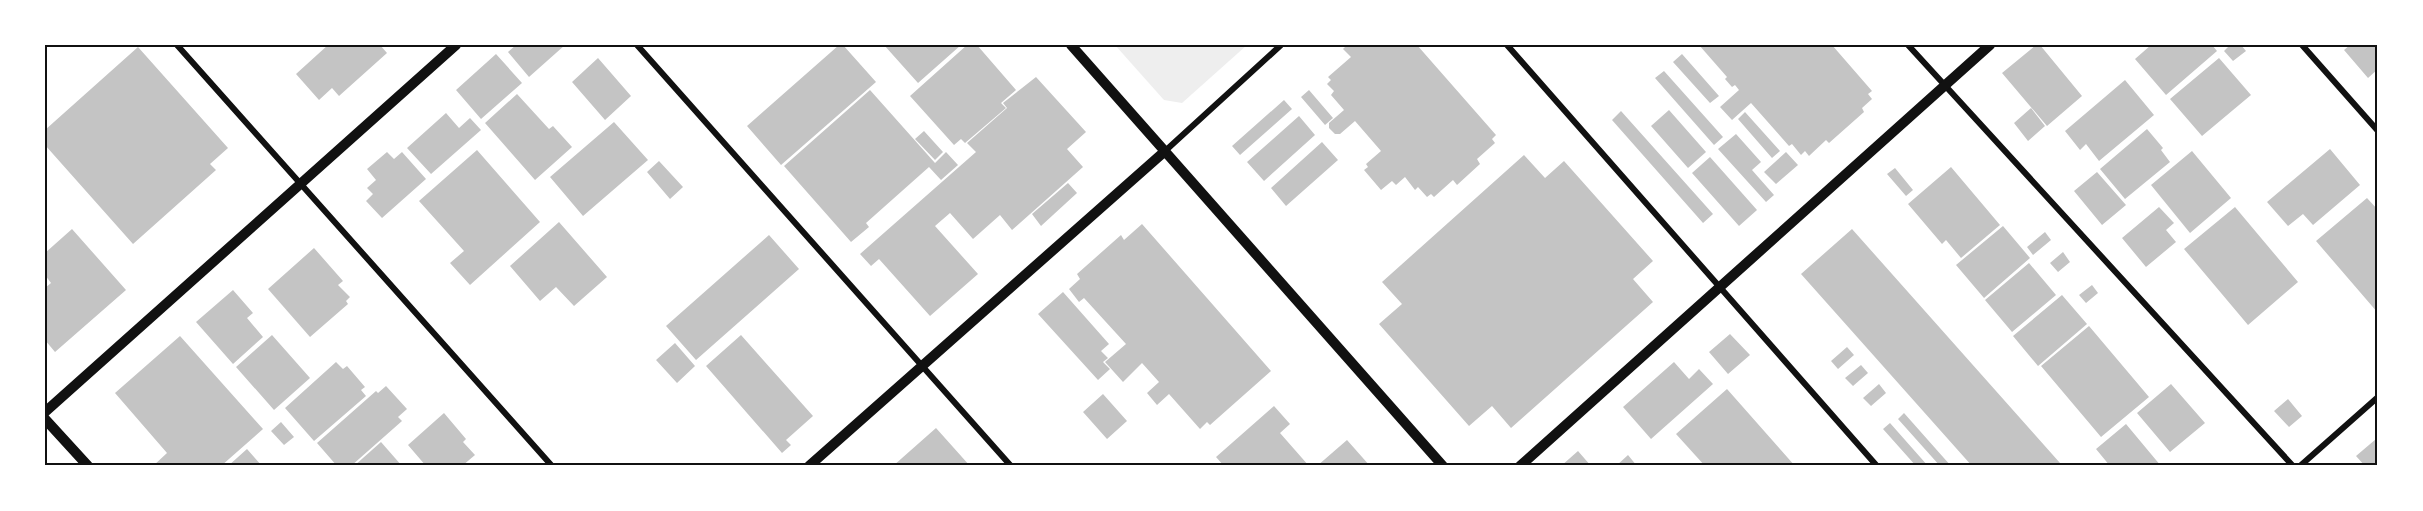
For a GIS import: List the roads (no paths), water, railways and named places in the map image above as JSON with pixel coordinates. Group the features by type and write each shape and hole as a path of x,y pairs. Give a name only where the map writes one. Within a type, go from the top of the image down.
{"street":[{"path":"177,45 552,466"},
{"path":"45,412 456,45"},
{"path":"637,45 1011,466"},
{"path":"1071,45 1443,466"},
{"path":"809,466 1164,152 1281,45"},
{"path":"1507,45 1877,466"},
{"path":"1908,45 2293,466"},
{"path":"1520,466 1990,45"},
{"path":"2302,45 2378,131"},
{"path":"2300,466 2378,397"},
{"path":"45,419 87,466"}]}
